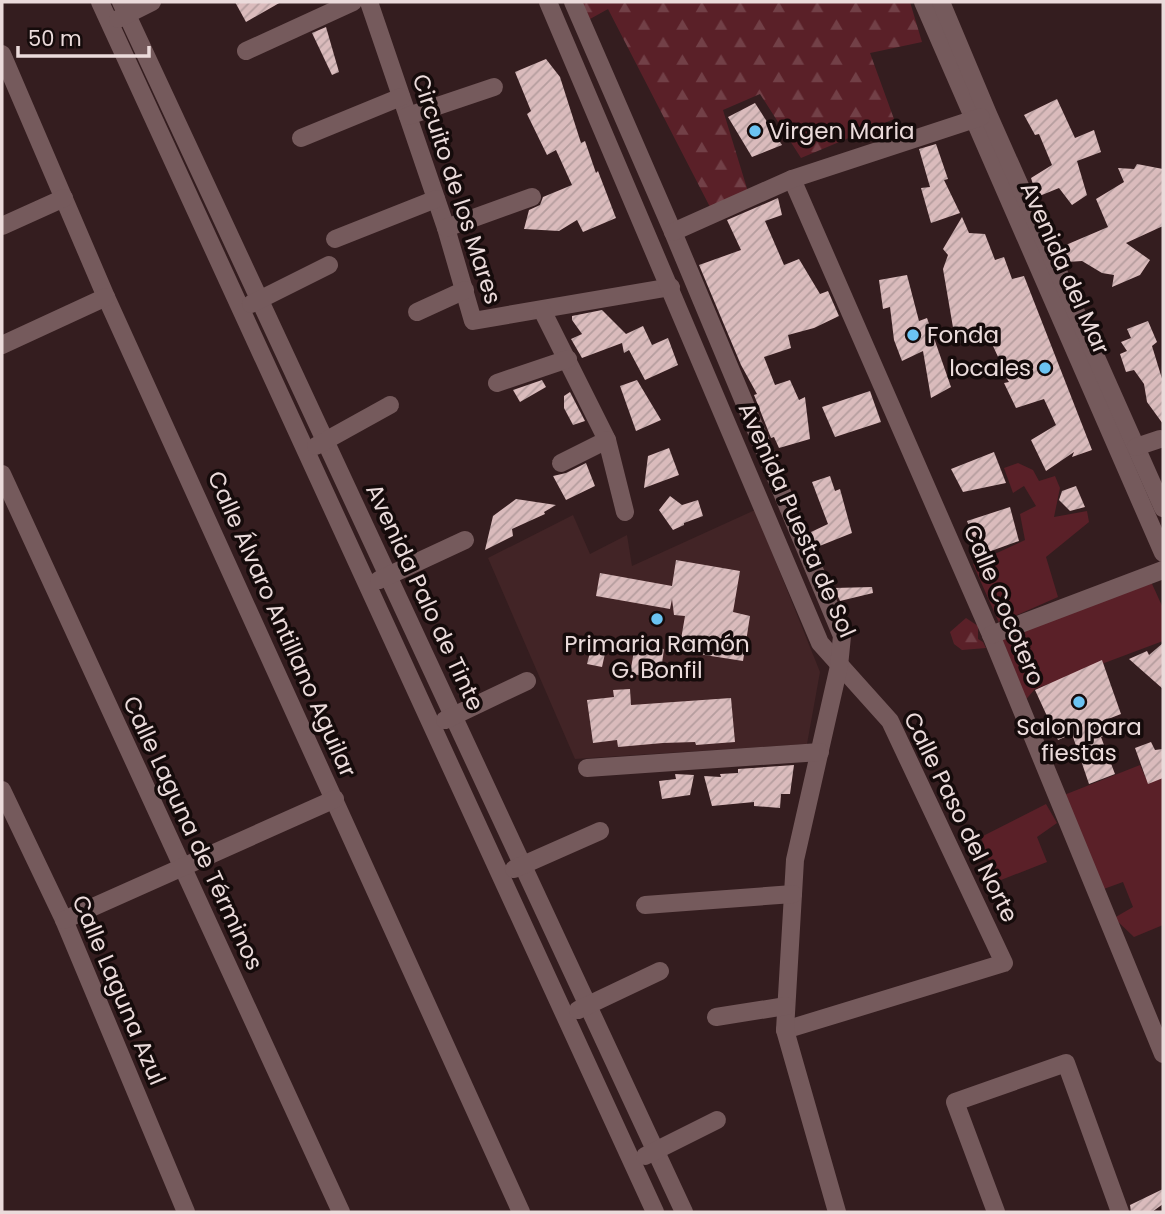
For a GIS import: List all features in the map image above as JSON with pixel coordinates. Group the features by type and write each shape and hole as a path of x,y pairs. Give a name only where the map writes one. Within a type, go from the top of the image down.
{"street":[{"name":"Avenida Palo de Tinte","path":"100,2 655,1212"},
{"path":"109,22 124,8 152,2"},
{"path":"246,51 353,2"},
{"name":"Circuito de los Mares","path":"369,2 446,228 473,321 671,287"},
{"name":"Avenida Puesta de Sol","path":"548,2 820,642 839,666"},
{"name":"Avenida Puesta de Sol","path":"573,2 673,232 842,636 839,666"},
{"name":"Avenida del Mar","path":"923,2 980,117 1163,508"},
{"name":"Avenida del Mar","path":"941,2 980,117 1163,553"},
{"name":"Avenida Palo de Tinte","path":"124,8 684,1212"},
{"name":"Calle Álvaro Antillano Aguilar","path":"2,54 106,297 521,1212"},
{"path":"408,116 494,87"},
{"path":"301,138 401,97"},
{"path":"673,232 792,179 980,117"},
{"path":"174,164 192,154"},
{"name":"Calle Cocotero","path":"792,179 991,635 1163,1054"},
{"path":"446,228 533,197"},
{"path":"2,226 64,198"},
{"path":"335,239 436,199"},
{"path":"241,309 329,265"},
{"path":"417,312 465,290"},
{"path":"2,345 106,297"},
{"path":"542,310 607,440 625,512"},
{"path":"684,323 707,314"},
{"path":"497,383 568,359"},
{"path":"306,451 390,405"},
{"path":"730,431 751,421"},
{"path":"1136,447 1160,439"},
{"path":"561,463 607,440"},
{"name":"Calle Laguna de Términos","path":"2,474 341,1212"},
{"path":"368,586 465,540"},
{"path":"783,556 804,547"},
{"path":"991,635 1163,570"},
{"path":"837,1212 785,1030 795,860 839,666"},
{"name":"Calle Paso del Norte","path":"785,1030 1004,963 890,721 839,666"},
{"path":"433,726 527,681"},
{"path":"587,768 820,752"},
{"name":"Calle Laguna Azul","path":"2,790 64,920 186,1212"},
{"path":"64,920 335,799"},
{"path":"501,875 600,831"},
{"path":"645,905 793,894"},
{"path":"565,1016 660,971"},
{"path":"716,1017 786,1006"},
{"path":"996,1212 955,1102 1066,1063 1120,1212"},
{"path":"633,1162 718,1120"}],"shaded area":[{"name":"Primaria Ramón G. Bonfil","path":"755,510 820,672 807,744 575,759 488,558 573,515 590,554 627,535 632,566"}],"green space":[{"path":"581,2 910,2 922,42 870,53 894,119 801,158 760,94 723,110 749,195 710,207 608,9 590,19"},
{"path":"1018,463 1033,470 1039,481 1055,476 1060,488 1054,517 1087,511 1089,522 1046,557 1058,597 999,623 973,564 1025,540 1020,514 1036,506 1024,486 1013,493 1004,468"},
{"path":"1148,575 1163,608 1163,641 1035,689 1022,704 992,635"},
{"path":"966,618 978,626 978,639 986,648 962,650 954,644 950,632"},
{"path":"1140,765 1148,783 1163,778 1163,925 1134,937 1114,918 1133,907 1123,882 1101,890 1064,795"},
{"path":"1046,804 1057,823 1037,837 1047,862 996,882 981,837"}],"building":[{"path":"235,2 281,2 246,22"},
{"path":"326,27 339,72 332,75 312,33"},
{"path":"546,59 560,77 581,143 585,141 616,218 583,232 577,220 559,231 524,229 529,210 540,205 543,197 572,185 556,150 547,155 527,114 531,111 515,72"},
{"path":"1057,99 1075,138 1094,130 1101,152 1077,161 1087,195 1072,205 1059,188 1037,197 1031,178 1052,165 1039,134 1035,135 1024,115"},
{"name":"Virgen Maria","path":"755,103 782,145 752,157 728,117"},
{"path":"936,144 948,179 944,180 960,213 931,223 921,188 930,187 919,149"},
{"path":"1137,164 1163,169 1163,226 1126,243 1150,260 1140,275 1112,287 1114,275 1102,273 1082,261 1067,262 1061,247 1108,227 1096,199 1124,182 1118,168 1134,169"},
{"path":"778,198 782,215 765,221 784,265 799,259 820,294 828,291 839,316 814,328 788,335 791,348 764,357 775,385 790,380 799,400 805,397 810,439 779,448 774,437 771,438 754,395 757,394 741,365 699,265 741,250 727,220"},
{"path":"962,217 969,233 985,234 995,260 1004,257 1012,279 1024,276 1092,450 1072,457 1074,452 1046,471 1031,440 1056,425 1044,399 1016,408 1004,383 1009,382 999,367 999,359 987,333 956,345 943,269 948,255 943,249"},
{"path":"907,275 919,321 927,318 951,387 931,398 923,351 902,361 894,340 890,307 883,309 879,280"},
{"path":"602,310 626,334 643,326 652,345 668,338 678,365 645,380 629,350 624,353 622,343 582,358 571,339 582,334 572,316"},
{"path":"1148,321 1157,342 1152,346 1163,382 1163,424 1147,402 1144,384 1134,370 1126,372 1120,354 1127,351 1121,342 1131,338 1127,329"},
{"path":"542,380 546,387 520,402 513,390"},
{"path":"637,380 661,420 636,431 620,386"},
{"path":"870,391 881,422 835,437 822,407"},
{"path":"570,392 585,421 573,425 564,408 564,396"},
{"path":"669,448 679,475 644,488 648,456"},
{"path":"994,452 1006,483 963,492 951,469"},
{"path":"586,463 595,486 566,500 553,476"},
{"path":"830,476 835,491 840,489 852,533 817,547 811,532 828,524 812,482"},
{"path":"1076,486 1085,507 1070,511 1059,500 1062,491"},
{"path":"670,496 682,505 698,500 703,516 673,530 659,510"},
{"path":"516,499 556,505 544,512 545,514 512,529 513,536 485,550 493,516"},
{"path":"1010,507 1019,541 980,555 967,521"},
{"path":"676,560 740,571 733,612 750,616 743,661 679,651 685,616 674,615 672,599 670,609 596,596 600,573 672,586"},
{"path":"872,587 873,593 840,601 834,588"},
{"path":"594,637 608,640 602,667 587,664"},
{"path":"1163,643 1163,689 1129,659 1147,651 1149,655"},
{"path":"635,645 664,649 660,678 630,674"},
{"name":"Salon para fiestas","path":"1102,660 1121,714 1103,721 1108,734 1101,737 1115,774 1089,784 1072,734 1058,740 1035,690"},
{"path":"630,689 631,705 731,698 735,742 618,747 617,740 593,743 587,700 614,697 613,690"},
{"path":"1151,742 1155,750 1163,749 1163,778 1148,784 1135,748"},
{"path":"794,765 790,794 781,794 780,808 754,806 754,802 712,806 704,776 721,777 720,774 738,773 738,769"},
{"path":"675,774 694,775 690,795 662,799 659,781 676,779"},
{"path":"1163,1189 1163,1204 1152,1212 1131,1212 1130,1205"}],"place":[{"name":"Virgen Maria","path":"755,131"},
{"name":"Fonda","path":"913,335"},
{"name":"locales","path":"1045,368"},
{"name":"Primaria Ramón G. Bonfil","path":"657,619"},
{"name":"Salon para fiestas","path":"1079,702"}]}
